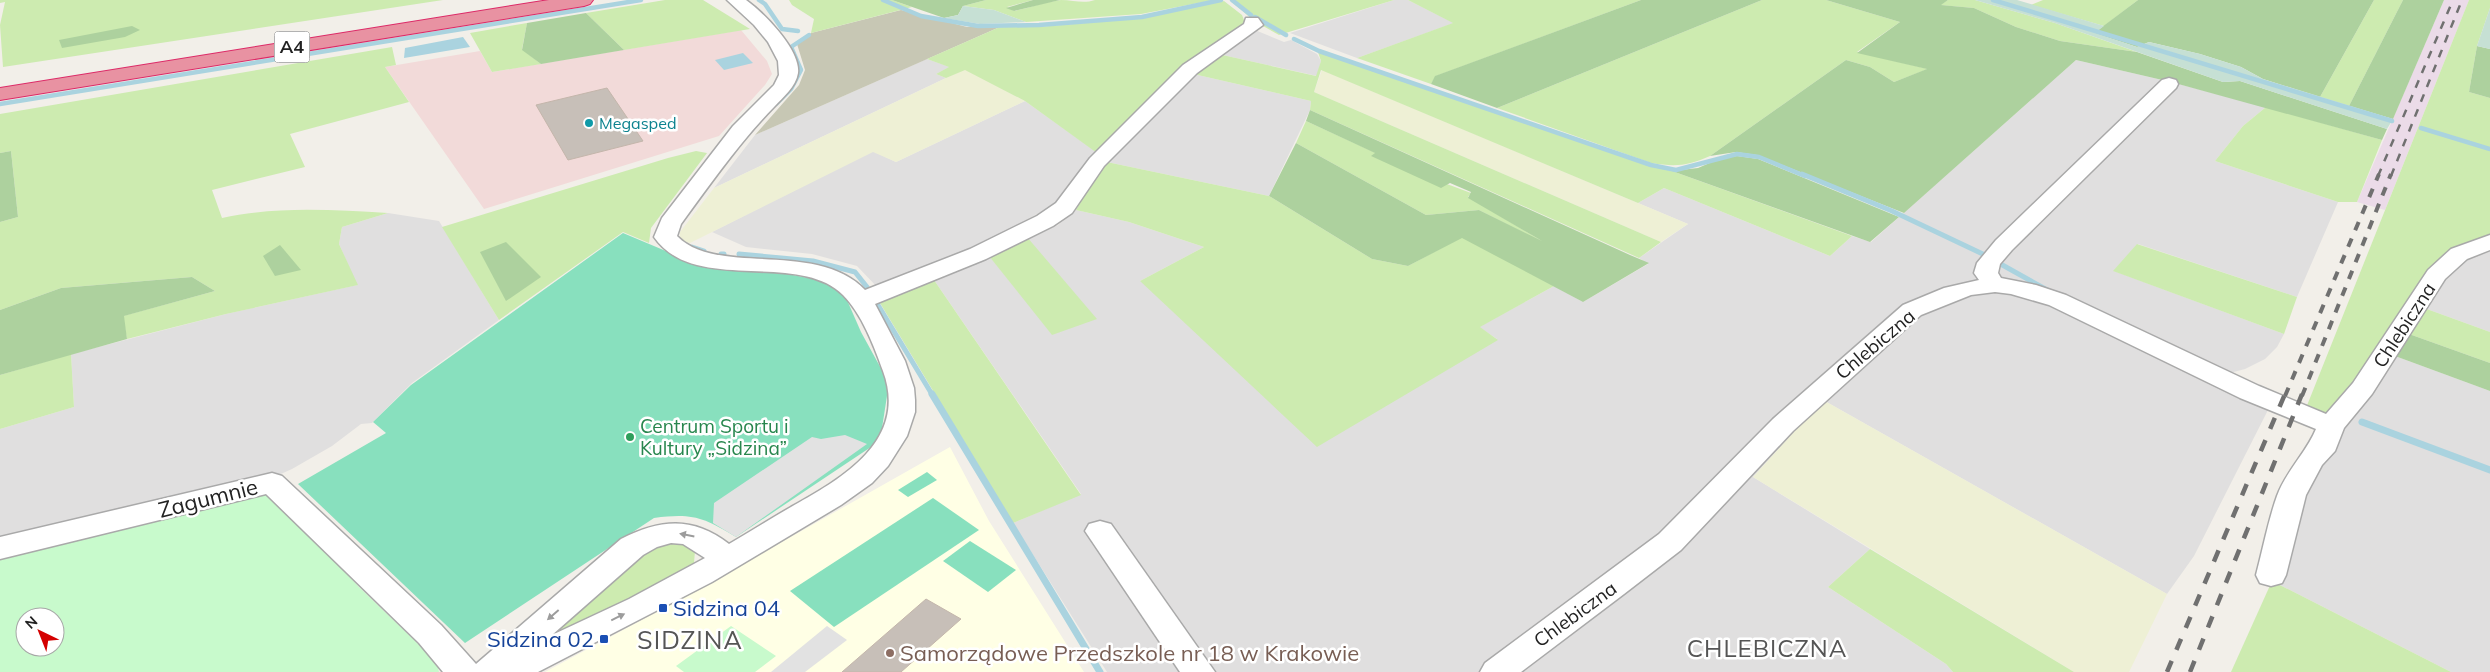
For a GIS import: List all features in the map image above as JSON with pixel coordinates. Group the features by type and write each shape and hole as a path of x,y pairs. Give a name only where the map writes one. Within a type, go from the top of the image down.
{"highway":[{"name":"A4","path":"0,86 536,0"},
{"name":"A4","path":"0,94 584,0"}],"street":[{"path":"513,672 538,657 680,587 861,477 875,464 891,440 902,412 903,397 901,385 879,333 860,301 843,282 820,273 778,265 704,259 678,250 671,246 665,237 670,223 728,145 782,88 788,78 788,65 775,40 751,12 735,0"},
{"path":"860,301 978,254 1045,221 1064,208 1097,162 1190,69 1254,25 1252,22"},
{"path":"1994,285 1986,272 1989,263 2004,245 2169,84"},
{"name":"Chlebiczna","path":"2271,574 2292,495 2311,460 2321,450 2331,425 2364,388 2436,275 2459,254 2490,242"},
{"name":"Chlebiczna","path":"1497,672 1670,542 1783,425 1912,310 1929,302 1994,285 2034,291 2280,407 2331,425"},
{"name":"Zagumnie","path":"0,548 272,483 430,634 463,672"},
{"path":"1100,530 1198,672"},
{"path":"488,672 632,548 644,540 670,533 691,534 706,542 727,560"}],"shaded area":[{"path":"1394,0 1408,0 1454,23 1357,58 1290,33"},
{"path":"1975,0 2017,0 2104,26 2095,33 2137,47 2149,42 2200,54 2241,67 2263,79 2393,119 2387,129 2240,81 2223,82 2055,23"},
{"path":"2444,0 2469,0 2385,210 2357,202"},
{"path":"963,6 994,10 1026,22 980,24 944,18 958,15"},
{"path":"2490,8 2490,49 2477,46"},
{"path":"901,10 967,27 1002,26 755,135 799,85 805,70 797,44 811,33"},
{"path":"741,30 767,61 772,74 765,85 719,136 484,209 385,67 480,51 492,72"},
{"path":"1255,30 1284,42 1291,40 1317,54 1321,61 1317,76 1218,54 1243,40"},
{"path":"927,59 950,67 936,74 946,78 714,188 755,135"},
{"path":"2076,60 2266,107 2243,126 2215,161 2338,202 2297,297 2138,244 2114,271 2284,334 2277,347 2265,359 2245,369 2211,378 2269,408 2194,556 2167,594 1823,400 1753,477 1870,549 1828,587 1946,664 1953,672 1107,672 1013,523 1081,494 934,280 1058,225 1076,210 1129,222 1204,247 1140,281 1497,339 1479,327 1554,286 1583,302 1648,264 1639,258 1688,224 1638,203 1664,188 1830,256 1852,236 1871,242"},
{"path":"965,69 1025,101 896,162 873,152 690,243 680,241 680,232 714,188"},
{"path":"1322,70 1688,224 1661,242 1314,92"},
{"path":"1189,73 1311,101 1310,110 1269,196 1102,161"},
{"path":"1025,101 1098,153 1064,199 985,243 878,288 857,266 812,254 746,247 712,232 873,151 896,162"},
{"path":"388,213 439,221 499,320 412,383 372,423 361,424 332,446 292,469 256,485 0,543 0,429 74,407 71,354 226,314 357,285 339,244 342,227"},
{"path":"2490,245 2490,332 2424,308 2460,258"},
{"path":"2395,356 2490,391 2490,672 2451,672 2272,581 2277,548 2336,428"},
{"path":"1823,400 2167,594 2129,672 2074,672 1753,477"},
{"path":"845,435 867,444 736,537 713,523 714,503 812,437 821,439"},
{"path":"950,447 989,521 1084,672 545,672 690,594"},
{"path":"827,626 847,640 805,672 771,672"}],"green space":[{"path":"0,0 443,0 3,67 0,25 5,2 0,3"},
{"path":"665,0 703,0 750,29 624,50 586,13"},
{"path":"789,0 892,0 912,7 811,33 814,19 792,5"},
{"path":"892,0 986,0 963,6 958,15 944,18"},
{"path":"986,0 1033,0 1007,7 1014,11 1061,0 1082,2 1095,0 1214,0 1141,14 1026,22 994,10 963,6"},
{"path":"1033,0 1060,0 1014,11 1006,8"},
{"path":"1230,0 1394,0 1279,35 1254,21"},
{"path":"1408,0 1641,0 1436,76 1431,84 1357,58 1453,23"},
{"path":"1641,0 1762,0 1497,108 1431,84 1435,76"},
{"path":"1762,0 1826,0 1900,22 1857,52 1928,69 1894,82 1870,67 1846,60 1710,156 1681,165 1651,163 1497,108"},
{"path":"1826,0 1948,0 1941,5 1974,8 2016,27 2060,41 2137,52 2223,82 2240,81 2387,129 2382,140 2171,82 2076,60 1904,213 1757,155 1736,152 1710,156 1846,60 1870,67 1894,82 1927,69 1857,53 1900,22"},
{"path":"1948,0 1975,0 2055,23 2137,52 2060,41 2016,27 1974,8 1940,5"},
{"path":"2043,0 2138,0 2104,26 2031,5"},
{"path":"2138,0 2374,0 2320,97 2263,79 2241,67 2200,54 2149,42 2137,47 2094,33"},
{"path":"2374,0 2403,0 2349,106 2320,97"},
{"path":"2403,0 2444,0 2393,119 2349,106"},
{"path":"2469,0 2490,0 2490,8 2477,46 2469,92 2490,98 2490,238 2456,250 2390,339 2330,414 2306,408"},
{"path":"1224,1 1242,15 1246,25 1097,153 1025,101 965,70 946,78 936,74 949,67 927,59 1002,26 1038,27 1143,18"},
{"path":"586,13 624,50 541,64 522,50 527,23"},
{"path":"527,23 522,49 541,64 492,72 470,33"},
{"path":"132,26 140,30 125,37 62,48 59,40"},
{"path":"2477,46 2490,49 2490,98 2469,92"},
{"path":"392,47 396,65 385,67 409,102 290,134 305,167 212,190 222,218 284,210 388,213 342,227 339,244 358,285 226,314 127,339 123,316 215,291 192,277 61,288 0,310 0,222 18,217 11,151 0,153 0,114"},
{"path":"1318,52 1349,60 1651,166 1672,171 1852,236 1830,256 1664,188 1638,203 1321,70 1314,92 1661,242 1639,258 1310,110 1311,101 1189,73 1218,54 1316,76 1321,61"},
{"path":"2266,107 2382,140 2357,202 2338,202 2215,161 2243,126"},
{"path":"1310,110 1649,263 1583,302 1462,238 1408,266 1372,259 1269,196 1296,143 1426,215 1479,210 1542,241 1468,198 1471,192 1450,183 1441,188 1371,156 1375,153 1306,121"},
{"path":"1306,121 1376,153 1372,156 1471,193 1468,197 1552,247 1479,210 1426,215 1296,143"},
{"path":"11,151 18,217 0,222 0,153"},
{"path":"696,151 707,153 651,228 649,243 623,232 499,320 442,227 668,158"},
{"path":"1737,156 1758,159 1899,217 1870,242 1672,171 1698,168 1719,159"},
{"path":"1102,161 1269,196 1372,259 1408,266 1462,237 1554,286 1480,327 1498,340 1317,447 1140,281 1204,247 1129,222 1076,210"},
{"name":"Centrum Sportu i Kultury „Sidzina”","path":"623,233 692,262 783,273 818,280 836,289 847,300 861,332 889,383 880,441 736,537 715,525 697,518 678,516 654,518 465,643 298,484 386,433 373,422 411,385"},
{"path":"1027,237 1097,319 1052,335 989,256"},
{"path":"506,242 541,277 506,301 480,252"},
{"path":"2137,244 2297,297 2284,334 2113,271"},
{"path":"280,245 301,270 275,276 263,256"},
{"path":"192,277 215,291 124,316 127,339 0,375 0,310 61,288"},
{"path":"934,280 1081,495 1013,523 880,303"},
{"path":"2424,308 2490,332 2490,363 2409,334"},
{"path":"2409,334 2490,363 2490,391 2395,356"},
{"path":"71,354 74,407 0,429 0,375"},
{"path":"927,472 937,480 908,497 898,490"},
{"path":"270,491 359,587 436,661 439,672 0,672 0,554"},
{"path":"933,498 979,530 834,627 790,591"},
{"path":"678,541 695,551 694,563 687,573 538,642 644,549"},
{"path":"970,541 1016,570 988,592 943,561"},
{"path":"1870,549 2074,672 1953,672 1946,664 1828,587"},
{"path":"2272,581 2451,672 2231,672"},
{"path":"731,626 776,656 755,672 684,672 676,666"}],"water":[{"path":"463,37 470,47 404,58 405,48"},
{"path":"743,53 753,63 724,70 715,60"}],"building":[{"name":"Megasped","path":"607,88 643,141 568,160 536,105"},
{"path":"926,599 961,619 901,672 842,672"}],"waterway":[{"path":"0,104 641,0"},
{"path":"759,0 765,4 782,29 798,31"},
{"path":"883,0 921,16 978,26 1039,25 1142,17 1221,0"},
{"path":"1232,0 1251,15"},
{"path":"1993,0 2392,121"},
{"path":"1255,17 1286,35"},
{"path":"776,104 791,89 801,70 791,47 809,35"},
{"path":"1294,39 1319,51 1651,165 1676,170 1737,154 1759,157 1805,176"},
{"path":"2421,128 2490,149"},
{"path":"1802,174 1892,211 1987,256"},
{"path":"692,247 704,251"},
{"path":"739,254 813,261 855,272 867,287"},
{"path":"1997,262 2049,291"},
{"path":"878,305 933,396"},
{"path":"932,394 1100,672"},
{"path":"2362,422 2490,470"}],"railway":[{"path":"2378,176 2453,0"},
{"path":"2391,176 2462,0"},
{"path":"2285,396 2379,174"},
{"path":"2302,396 2391,174"},
{"path":"2167,672 2285,394"},
{"path":"2190,672 2302,394"}],"place":[{"name":"Megasped","path":"589,123"},
{"name":"Centrum Sportu i Kultury „Sidzina”","path":"630,437"},
{"name":"Sidzina 04","path":"663,608"},
{"name":"Sidzina 02","path":"604,639"},
{"name":"Samorządowe Przedszkole nr 18 w Krakowie","path":"890,653"}],"district":[{"name":"SIDZINA","path":"690,640"},
{"name":"CHLEBICZNA","path":"1767,649"}]}
